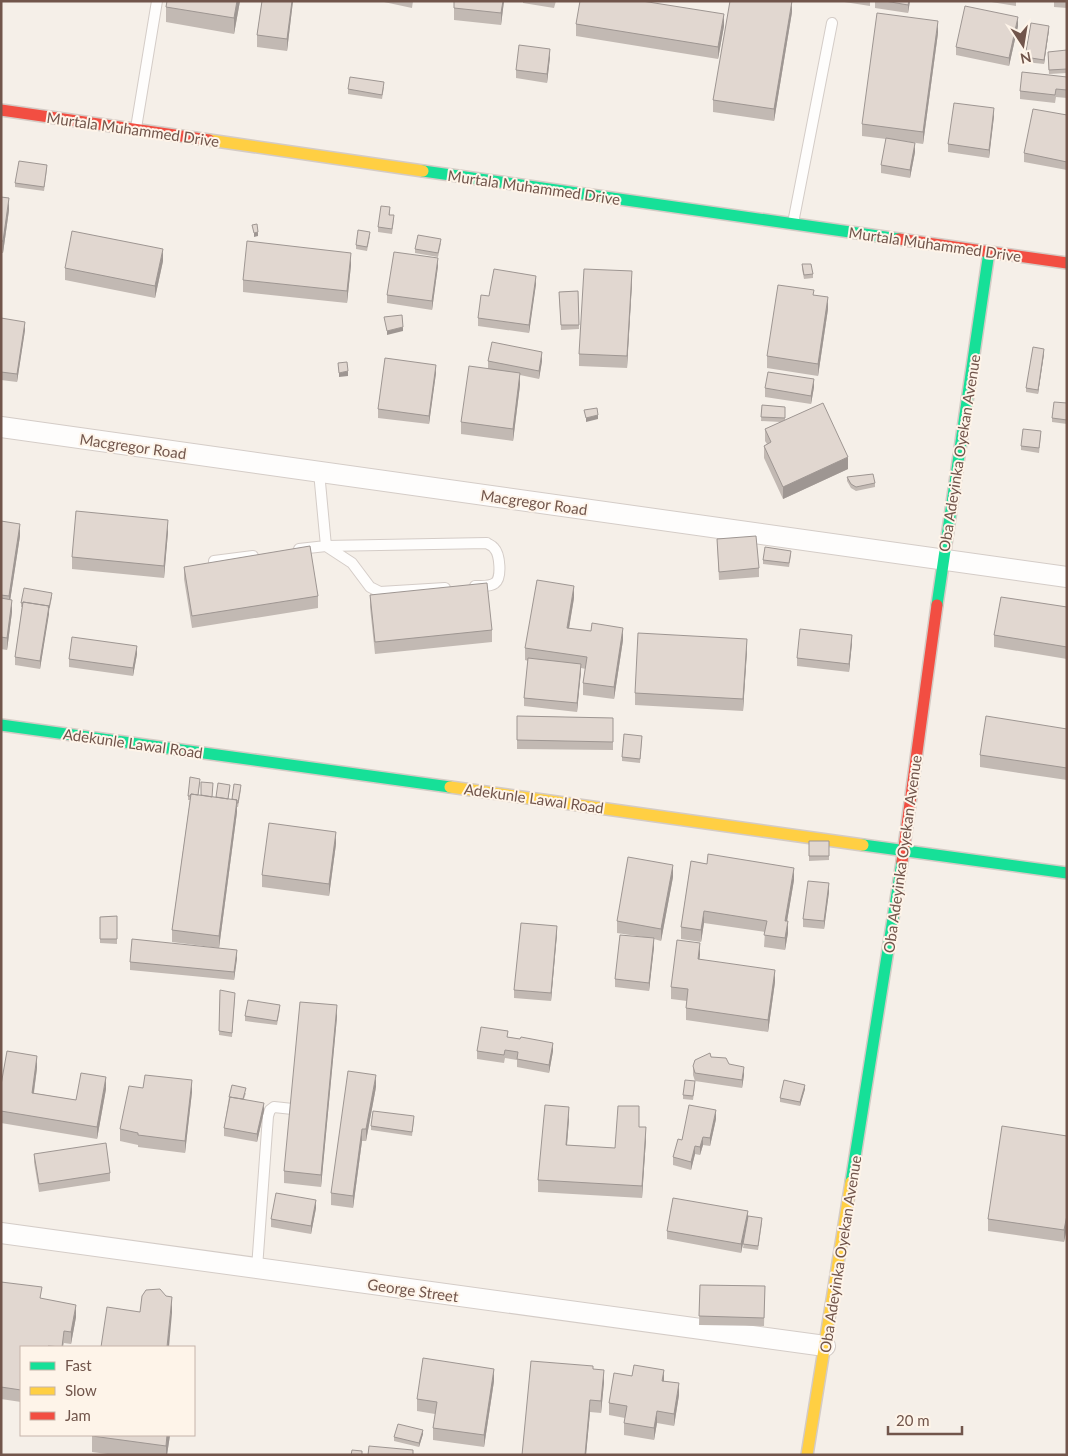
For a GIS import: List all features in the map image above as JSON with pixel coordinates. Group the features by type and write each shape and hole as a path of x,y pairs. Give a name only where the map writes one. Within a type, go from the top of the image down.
{"main road":[{"name":"Murtala Muhammed Drive","path":"1,110 1067,263"},
{"name":"Oba Adeyinka Oyekan Avenue","path":"807,1455 826,1346 904,849 943,559 989,252"},
{"name":"Adekunle Lawal Road","path":"1,725 1067,873"}],"street":[{"name":"Macgregor Road","path":"1,428 1067,577"},
{"name":"George Street","path":"1,1233 826,1346"}],"lane":[{"path":"136,129 157,1"},
{"path":"793,224 832,23"},
{"path":"319,472 326,546"},
{"path":"289,551 326,546 487,543 494,548 500,576 497,582 491,585 380,592 370,586 352,562 326,546"},
{"path":"214,561 261,555"},
{"path":"258,1268 270,1110 274,1107 317,1112"}],"building":[{"path":"167,1 237,1 234,18 166,7"},
{"path":"262,1 292,1 287,39 257,35"},
{"path":"454,1 503,1 501,13 454,8"},
{"path":"580,1 642,1 724,14 718,47 576,24"},
{"path":"730,1 792,1 774,109 713,100"},
{"path":"885,1 909,1 908,5"},
{"path":"965,6 1018,17 1009,58 956,47"},
{"path":"877,13 938,21 923,132 862,124"},
{"path":"1031,23 1049,26 1044,60 1025,57"},
{"path":"519,45 550,49 547,74 516,70"},
{"path":"1067,50 1067,69 1049,70 1048,52"},
{"path":"1022,72 1067,77 1067,90 1056,89 1055,95 1020,91"},
{"path":"350,77 384,82 382,95 348,89"},
{"path":"954,103 994,108 989,150 948,144"},
{"path":"1033,109 1067,115 1067,162 1024,153"},
{"path":"886,138 915,143 910,170 881,165"},
{"path":"19,161 47,165 44,187 15,183"},
{"path":"1,197 9,198 3,241 1,241"},
{"path":"381,206 390,207 389,215 394,215 392,229 378,227"},
{"path":"257,224 258,232 254,233 252,225"},
{"path":"358,230 370,232 367,247 356,245"},
{"path":"72,231 163,249 155,286 65,268"},
{"path":"418,235 441,239 438,253 415,249"},
{"path":"247,241 351,253 347,291 243,280"},
{"path":"394,252 438,258 432,301 387,295"},
{"path":"802,264 811,264 813,274 804,275"},
{"path":"494,269 536,276 529,325 478,318 481,295 489,296"},
{"path":"584,269 632,271 627,356 579,354"},
{"path":"778,285 814,290 813,295 828,297 818,364 767,356"},
{"path":"578,291 579,325 561,325 559,292"},
{"path":"402,315 403,327 387,331 384,317"},
{"path":"1,318 25,322 17,374 1,372"},
{"path":"492,342 542,352 539,371 488,361"},
{"path":"1033,347 1044,349 1038,390 1026,388"},
{"path":"385,358 436,365 429,416 378,409"},
{"path":"347,362 348,371 339,373 338,363"},
{"path":"469,366 520,373 513,429 461,422"},
{"path":"768,372 814,379 811,396 765,388"},
{"path":"1054,402 1067,403 1067,420 1052,418"},
{"path":"823,403 848,457 783,487 764,446 771,442 765,429"},
{"path":"762,405 785,407 785,418 761,417"},
{"path":"597,408 598,415 586,418 584,410"},
{"path":"1023,429 1041,431 1039,448 1021,446"},
{"path":"873,474 875,483 856,487 851,484 847,477"},
{"path":"76,511 168,520 164,566 72,557"},
{"path":"1,521 20,524 9,596 1,595"},
{"path":"756,536 759,568 719,572 717,539"},
{"path":"310,546 318,596 192,616 184,567"},
{"path":"765,547 791,551 789,563 763,560"},
{"path":"537,580 574,586 567,628 591,631 592,623 623,628 614,687 583,683 587,657 525,648"},
{"path":"487,583 492,630 375,642 370,595"},
{"path":"24,588 52,593 49,608 49,606 21,603"},
{"path":"1001,597 1067,607 1067,647 994,635"},
{"path":"1,598 12,600 7,638 1,637"},
{"path":"23,602 49,606 40,661 15,657"},
{"path":"800,629 852,635 849,664 797,658"},
{"path":"638,633 747,639 743,699 635,693"},
{"path":"72,637 137,646 133,668 69,659"},
{"path":"528,658 581,664 577,703 524,698"},
{"path":"517,716 613,718 613,742 517,740"},
{"path":"986,716 1067,729 1067,768 980,755"},
{"path":"624,734 642,736 640,759 622,757"},
{"path":"190,777 200,779 198,795 191,794 188,796"},
{"path":"201,782 213,783 212,797 201,795"},
{"path":"218,783 230,785 228,799 216,797"},
{"path":"234,784 241,785 238,803 237,800 232,799"},
{"path":"191,794 237,800 219,936 172,930"},
{"path":"269,823 336,832 329,884 262,875"},
{"path":"809,841 829,841 829,856 809,856"},
{"path":"708,854 794,868 785,921 788,921 785,938 764,935 767,921 704,911 701,930 681,927 691,861 707,864"},
{"path":"628,857 673,865 661,929 617,921"},
{"path":"808,881 829,883 824,921 803,919"},
{"path":"117,916 117,939 100,939 100,917"},
{"path":"521,923 557,926 551,993 514,990"},
{"path":"620,935 654,938 649,983 615,979"},
{"path":"132,939 237,950 234,972 130,962"},
{"path":"677,940 700,943 698,959 775,970 768,1020 686,1008 688,989 671,987"},
{"path":"220,990 235,993 232,1033 219,1031"},
{"path":"248,1000 280,1005 277,1021 245,1016"},
{"path":"300,1002 337,1005 321,1175 284,1171"},
{"path":"481,1027 508,1031 507,1037 520,1039 521,1037 553,1043 549,1065 517,1059 518,1052 505,1050 504,1055 477,1051"},
{"path":"7,1051 37,1056 32,1093 76,1100 81,1073 106,1077 97,1127 1,1111 1,1085"},
{"path":"710,1053 711,1057 726,1058 729,1064 744,1067 742,1080 695,1073 693,1066 695,1060"},
{"path":"348,1071 376,1075 366,1129 362,1129 353,1196 331,1193"},
{"path":"145,1075 192,1080 185,1141 138,1135 138,1133 120,1129 129,1086 143,1088"},
{"path":"685,1080 695,1081 693,1096 683,1095"},
{"path":"784,1080 805,1085 800,1102 780,1098"},
{"path":"232,1085 246,1088 243,1099 229,1097"},
{"path":"230,1097 264,1103 257,1134 224,1128"},
{"path":"545,1105 569,1107 566,1145 615,1148 618,1106 639,1106 639,1127 646,1127 642,1186 538,1180"},
{"path":"689,1105 716,1110 710,1138 703,1137 700,1147 695,1146 691,1162 673,1157 678,1139 682,1140"},
{"path":"373,1111 414,1116 412,1132 371,1126"},
{"path":"1002,1126 1067,1136 1067,1215 1064,1230 988,1219"},
{"path":"106,1143 110,1173 39,1184 34,1154"},
{"path":"276,1193 316,1200 311,1226 271,1219"},
{"path":"673,1198 748,1211 741,1244 667,1231"},
{"path":"748,1216 762,1218 758,1246 743,1244"},
{"path":"1,1282 42,1287 40,1298 76,1305 71,1332 64,1331 62,1346 20,1346 20,1390 1,1387"},
{"path":"700,1285 765,1286 764,1318 699,1316"},
{"path":"160,1289 166,1296 172,1297 167,1346 101,1346 107,1307 140,1312 142,1296 146,1290"},
{"path":"423,1358 494,1369 484,1435 433,1428 437,1402 417,1399"},
{"path":"531,1361 593,1366 593,1369 604,1370 601,1401 590,1400 585,1455 522,1455"},
{"path":"634,1365 664,1370 662,1381 679,1383 674,1414 657,1411 654,1428 624,1423 627,1406 609,1403 614,1373 632,1376"},
{"path":"398,1424 423,1430 419,1443 394,1437"},
{"path":"92,1436 167,1436 166,1446"},
{"path":"369,1446 413,1450 413,1455 368,1455"},
{"path":"352,1450 362,1451 362,1455 351,1455"}],"traffic: fast":[{"path":"423,171 899,239"},
{"path":"937,605 989,252"},
{"path":"1,725 450,787"},
{"path":"863,845 1067,873"},
{"path":"851,1182 902,862"}],"traffic: slow":[{"path":"209,140 423,171"},
{"path":"450,787 863,845"},
{"path":"807,1455 851,1182"}],"traffic: jam":[{"path":"1,110 209,140"},
{"path":"899,239 1067,263"},
{"path":"902,862 937,605"}]}
